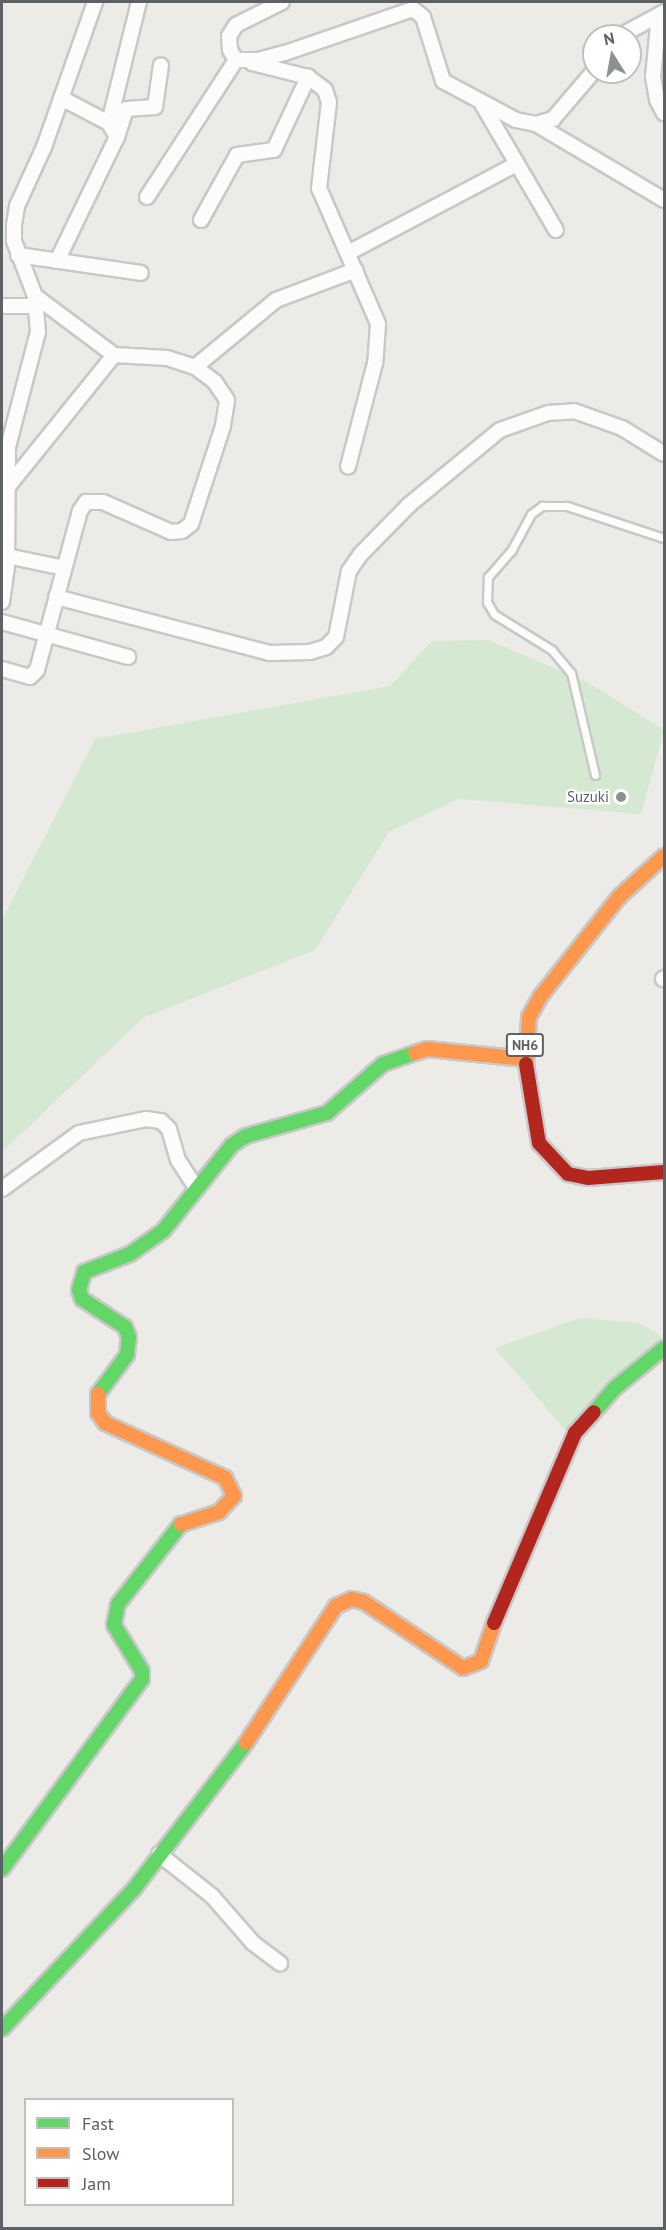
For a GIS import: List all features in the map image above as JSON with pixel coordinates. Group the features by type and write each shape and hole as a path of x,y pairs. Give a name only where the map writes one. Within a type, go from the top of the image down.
{"main road":[{"name":"NH6","path":"664,856 619,897 540,997 529,1017 525,1059 532,1118 539,1143 552,1161 568,1174 588,1178 664,1172"},
{"path":"2,1869 142,1679 142,1671 114,1624 118,1604 173,1529 188,1519 219,1512 233,1499 225,1478 146,1438 105,1423 96,1403 98,1392 127,1355 129,1337 126,1327 82,1299 79,1290 88,1269 130,1254 163,1231 232,1145 246,1136 327,1113 350,1097 383,1064 428,1048 525,1059"},
{"path":"2,2029 134,1889 268,1714 295,1664 336,1606 352,1599 364,1602 463,1668 481,1661 505,1589 575,1434 596,1406 664,1348"}],"street":[{"path":"2,602 7,556 8,447 35,353 36,301 11,244 17,206 61,98 95,2"},
{"path":"109,123 139,2"},
{"path":"282,2 236,25 229,36 230,50 241,61 308,77 325,90 329,102 319,188 373,308 378,342 348,467"},
{"path":"147,197 241,61 413,9 423,17 443,81 482,104 516,120 536,124 664,200"},
{"path":"642,24 662,13"},
{"path":"662,13 653,77 657,100 664,113"},
{"path":"57,261 117,137 126,109 156,107 161,65"},
{"path":"201,220 237,155 274,150 308,77"},
{"path":"536,124 552,119 568,105 584,84"},
{"path":"61,98 109,123 117,137"},
{"path":"482,104 556,230"},
{"path":"348,252 517,164"},
{"path":"11,244 57,261 141,273"},
{"path":"195,366 276,300 356,270"},
{"path":"2,306 36,301 114,356 167,358 195,366 215,382 227,400 223,426 191,524 182,531 171,532 103,502 86,502 64,568 37,670 30,677 2,669"},
{"path":"6,489 114,356"},
{"path":"56,597 268,653 310,652 326,647 336,637 349,571 360,555 410,505 500,430 539,415 574,411 622,428 664,454"},
{"path":"7,556 64,568"},
{"path":"2,622 128,657"},
{"path":"2,1189 79,1133 146,1119 161,1121 169,1129 178,1160 196,1188"},
{"path":"159,1854 191,1877 229,1913 253,1943 280,1963"}],"lane":[{"path":"595,775 571,673 552,651 494,614 487,602 488,577 511,551 531,514 542,506 567,506 664,538"}],"green space":[{"path":"488,640 589,683 664,730 641,814 458,799 389,832 315,950 143,1018 2,1152 2,920 95,739 390,686 432,641"},
{"path":"580,1318 639,1323 664,1338 664,1352 568,1433 495,1348"}],"traffic: fast":[{"path":"98,1394 127,1355 129,1337 125,1327 82,1299 79,1290 84,1272 130,1254 163,1231 232,1145 246,1136 327,1113 383,1064 415,1053"},
{"path":"594,1412 615,1388 664,1348"},
{"path":"2,1869 142,1679 142,1671 114,1625 118,1604 181,1524"},
{"path":"2,2029 134,1889 246,1743"}],"traffic: slow":[{"path":"526,1064 529,1017 540,997 619,897 664,856"},
{"path":"415,1053 427,1049 525,1059"},
{"path":"98,1394 98,1413 105,1423 225,1478 234,1496 219,1512 181,1524"},
{"path":"246,1743 336,1606 352,1599 364,1602 463,1668 481,1661 494,1623"}],"traffic: jam":[{"path":"526,1064 539,1143 568,1174 588,1178 664,1172"},
{"path":"494,1623 575,1433 594,1412"}],"place":[{"name":"Suzuki","path":"621,797"}]}
